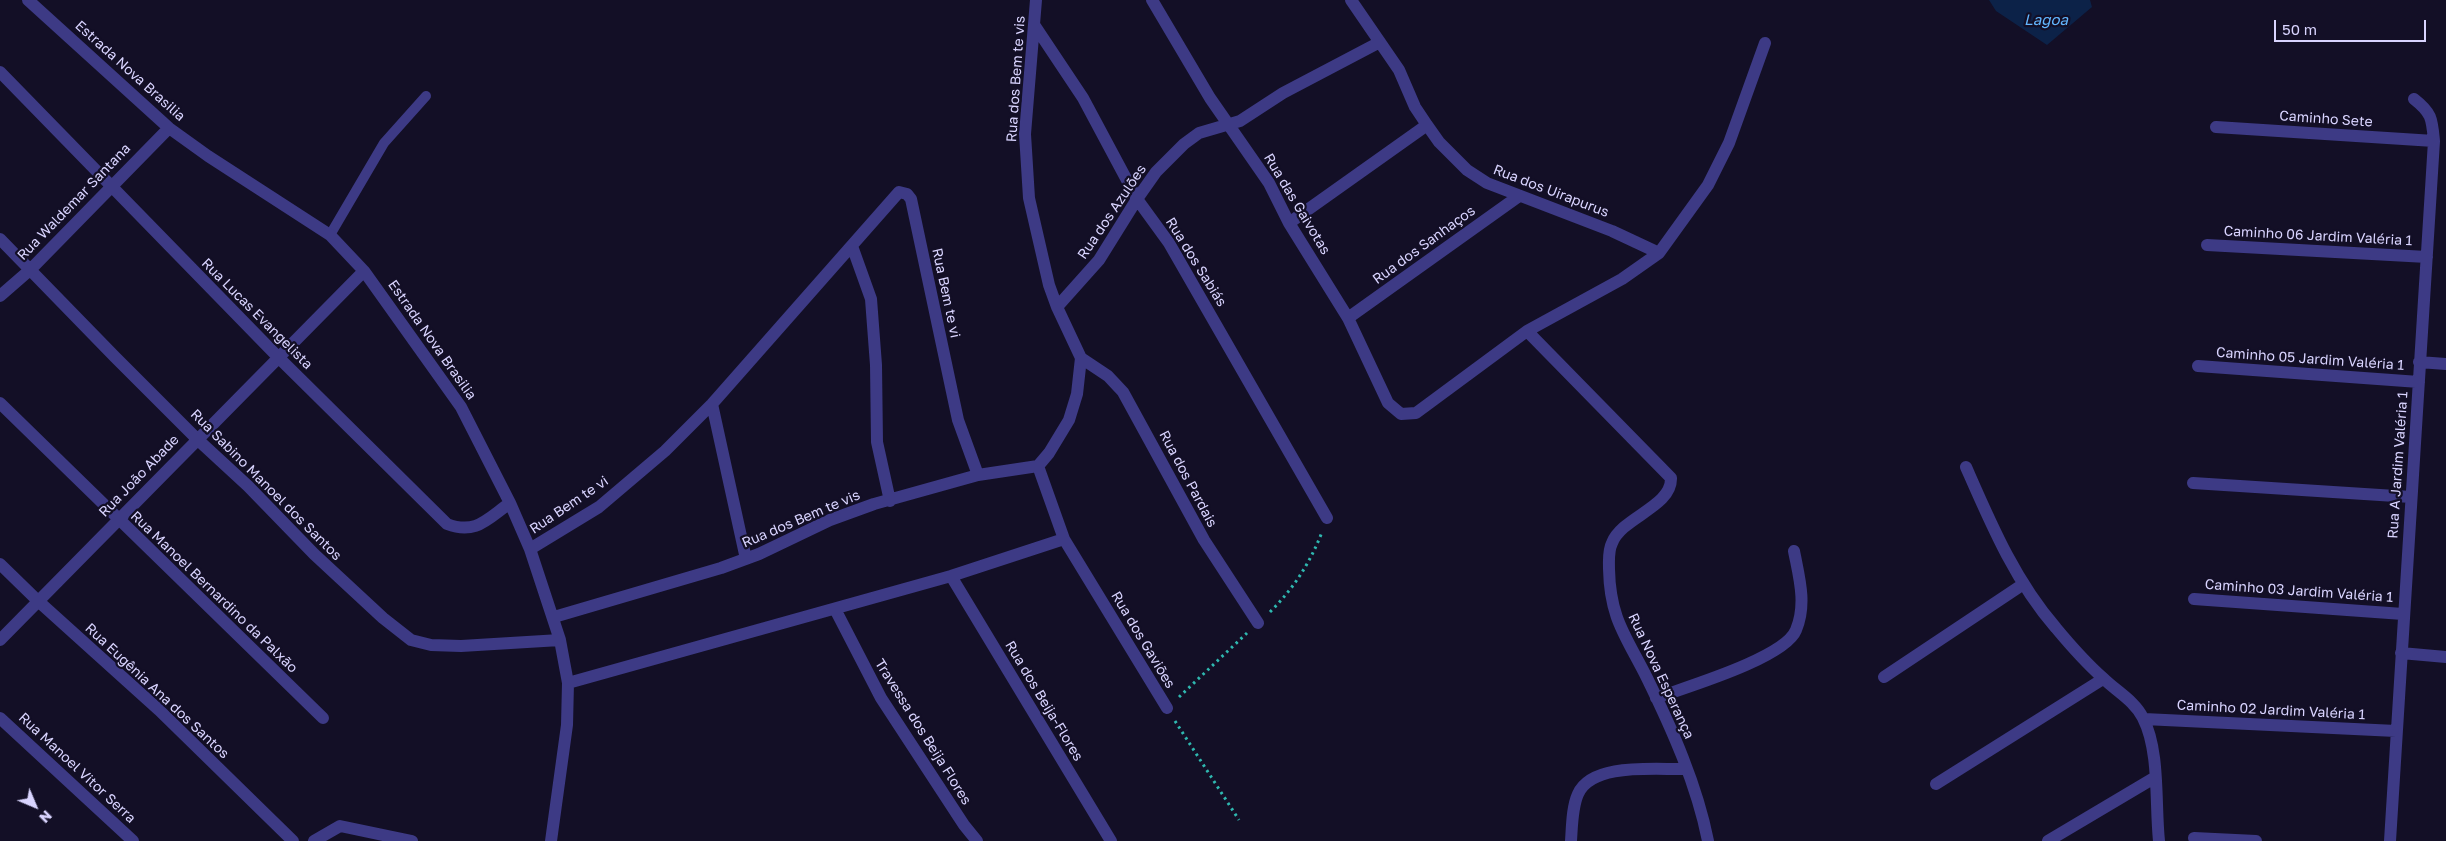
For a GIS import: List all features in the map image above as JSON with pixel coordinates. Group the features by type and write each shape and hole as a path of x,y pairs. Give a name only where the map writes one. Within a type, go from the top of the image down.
{"street":[{"name":"Estrada Nova Brasilia","path":"28,0 169,128 208,156 330,236 364,271 461,407 510,503 530,549 554,617 560,640 568,683 567,726 551,841"},
{"name":"Rua dos Bem te vis","path":"1036,0 1025,134 1027,173 1029,198 1043,259 1057,307"},
{"name":"Rua das Gaivotas","path":"1152,0 1210,98 1269,183 1289,223 1348,318 1388,404 1401,414 1416,413 1527,331"},
{"name":"Rua dos Uirapurus","path":"1351,0 1399,70 1415,107 1427,125 1439,142 1467,170 1487,183 1612,231 1659,253"},
{"name":"Rua dos Sabiás","path":"1034,26 1082,98 1137,199 1169,243 1327,518"},
{"name":"Rua dos Azulões","path":"1057,307 1099,260 1156,172 1184,144 1199,133 1214,127 1229,125 1247,116 1283,93 1380,42"},
{"path":"1527,331 1622,279 1659,253 1708,186 1729,143 1765,43"},
{"name":"Rua Lucas Evangelista","path":"0,72 110,187 278,357 447,524 466,529 477,526 510,503"},
{"name":"Rua A Jardim Valéria 1","path":"2390,841 2400,653 2434,141 2432,120 2426,108 2414,99"},
{"path":"1289,223 1427,125"},
{"name":"Caminho Sete","path":"2216,127 2434,141"},
{"name":"Rua Waldemar Santana","path":"0,296 30,269 169,128"},
{"name":"Rua Bem te vi","path":"530,549 614,496 712,404 899,192 907,194 911,199 958,420 978,475"},
{"name":"Rua dos Sanhaços","path":"1348,318 1519,196"},
{"name":"Rua Sabino Manoel dos Santos","path":"0,239 314,554 383,618 411,640 431,645 461,646 560,640"},
{"name":"Caminho 06 Jardim Valéria 1","path":"2207,245 2427,257"},
{"path":"852,246 872,306 876,365 877,442 890,501"},
{"name":"Rua João Abade","path":"0,640 37,600 119,520 197,438 364,271"},
{"path":"1038,466 1049,453 1069,420 1077,394 1082,358 1057,307"},
{"name":"Rua Nova Esperança","path":"1527,331 1671,478 1669,491 1620,531 1612,542 1609,569 1610,590 1617,621 1656,698 1686,769 1704,819 1708,841"},
{"name":"Rua dos Pardais","path":"1082,358 1108,376 1130,404 1204,540 1258,623"},
{"path":"2420,362 2446,364"},
{"name":"Caminho 05 Jardim Valéria 1","path":"2198,366 2419,382"},
{"name":"Rua Manoel Bernardino da Palxão","path":"0,403 323,718"},
{"path":"712,404 746,559"},
{"name":"Rua dos Bem te vis","path":"554,617 746,559 830,520 874,504 978,475 1038,466"},
{"name":"Rua dos Gaviões","path":"1038,466 1064,539 1167,708"},
{"path":"1966,467 2002,548 2022,585 2054,626 2104,679 2137,707 2144,719 2153,753 2159,841"},
{"path":"2193,483 2411,497"},
{"path":"568,683 951,576 1064,539"},
{"path":"1656,698 1735,670 1778,650 1789,642 1796,631 1802,587 1794,551"},
{"name":"Rua Eugênia Ana dos Santos","path":"0,564 159,710 293,841"},
{"name":"Rua dos Beija-Flores","path":"951,576 1111,841"},
{"path":"1884,678 2022,585"},
{"name":"Caminho 03 Jardim Valéria 1","path":"2194,599 2403,614"},
{"name":"Travessa dos Beija Flores","path":"835,609 881,698 977,841"},
{"path":"2400,653 2446,657"},
{"path":"1936,784 2104,679"},
{"name":"Rua Manoel Vitor Serra","path":"0,718 133,841"},
{"name":"Caminho 02 Jardim Valéria 1","path":"2144,719 2396,731"},
{"path":"1572,841 1577,795 1586,782 1593,777 1618,771 1686,769"},
{"path":"2048,841 2154,778"},
{"path":"314,841 340,826 412,841"},
{"path":"2194,838 2256,841"}],"lane":[{"path":"330,236 384,144 426,96"}],"path":[{"name":"Rua dos Gaviões","path":"1167,708 1239,820"}],"water":[{"name":"Lagoa","path":"1989,0 2090,0 2092,7 2047,45 1996,11"}]}
